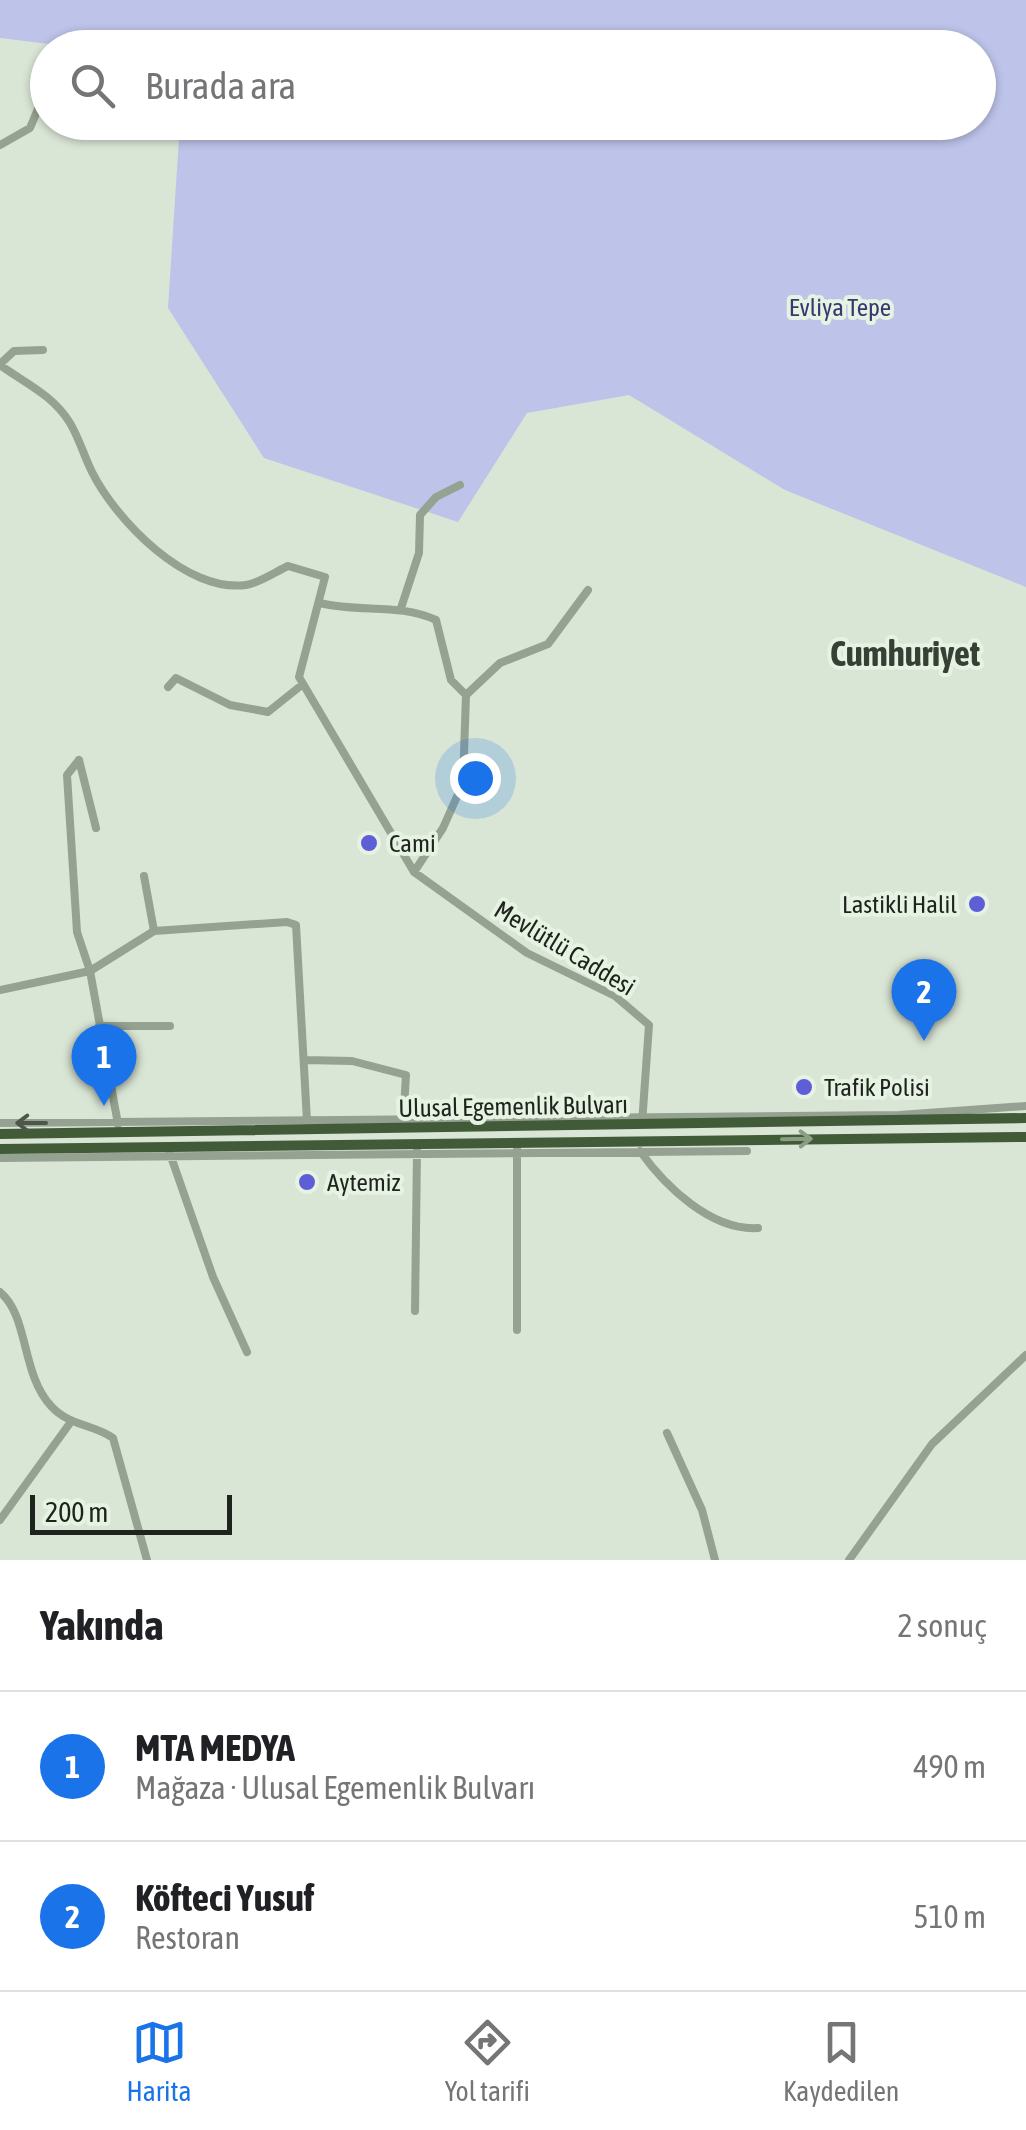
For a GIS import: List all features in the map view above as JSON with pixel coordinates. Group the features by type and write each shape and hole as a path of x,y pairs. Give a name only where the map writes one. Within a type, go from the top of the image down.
{"highway":[{"name":"Ulusal Egemenlik Bulvarı","path":"0,1134 119,1128 1026,1118"},
{"path":"119,1128 120,1149"},
{"name":"Ulusal Egemenlik Bulvarı","path":"0,1149 417,1149 1026,1137"}],"street":[{"path":"0,145 30,128"},
{"path":"43,350 14,350 0,366 34,384 69,421 93,474 146,542 188,571 215,582 246,585 288,566 324,577 299,677 303,684 268,712 230,704 176,678 168,687"},
{"path":"401,608 419,553 420,514 436,496 460,485"},
{"path":"414,872 443,828 463,783 466,695 500,664 548,644 588,590"},
{"path":"320,604 352,611 411,608 436,620 450,680 466,695"},
{"name":"Mevlütlü Caddesi","path":"303,684 414,872 527,953 615,996 650,1025 642,1121"},
{"path":"96,828 79,760 67,775 78,932 90,971 119,1128"},
{"path":"144,876 154,931"},
{"path":"0,990 90,971 154,931 296,925 307,1121"},
{"path":"99,1026 170,1026"},
{"path":"304,1060 352,1061 406,1075 404,1108"},
{"path":"885,1118 1026,1106"},
{"path":"0,1123 119,1128 307,1121 642,1121"},
{"path":"517,1330 517,1147 747,1151"},
{"path":"415,1311 417,1149"},
{"path":"0,1158 170,1151 202,1247 246,1352"},
{"path":"640,1151 662,1180 709,1214 728,1223 758,1228"},
{"path":"0,1292 13,1307 33,1382 53,1409 70,1422 113,1438 146,1560"},
{"path":"849,1560 932,1444 1026,1355"},
{"path":"0,1520 70,1422"},
{"path":"666,1433 702,1510 715,1560"}],"green space":[{"name":"Evliya Tepe","path":"0,0 1026,0 1026,587 785,490 629,395 527,413 458,522 264,458 168,308 179,140 996,140 996,30 30,30 30,42 0,38"}],"place":[{"name":"Cami","path":"369,843"},
{"name":"Lastikli Halil","path":"977,904"},
{"name":"Köfteci Yusuf","path":"924,1041"},
{"name":"Trafik Polisi","path":"804,1087"},
{"name":"MTA MEDYA","path":"104,1106"},
{"name":"Aytemiz","path":"307,1182"}],"district":[{"name":"Cumhuriyet","path":"905,653"}]}
